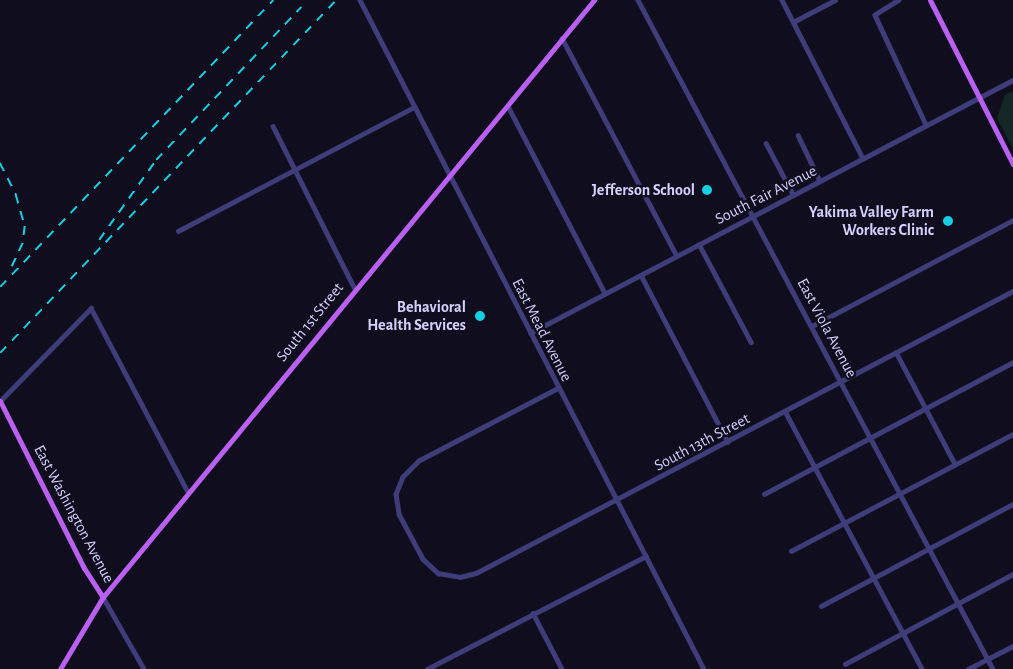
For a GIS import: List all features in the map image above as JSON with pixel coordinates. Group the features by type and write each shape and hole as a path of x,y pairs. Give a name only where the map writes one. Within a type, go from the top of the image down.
{"main road":[{"name":"South 1st Street","path":"60,669 103,597 594,0"},
{"path":"930,0 1013,164"},
{"name":"East Washington Avenue","path":"0,401 84,568 103,597"}],"street":[{"name":"East Mead Avenue","path":"360,0 704,669"},
{"name":"East Viola Avenue","path":"638,0 993,669"},
{"path":"782,0 863,158"},
{"path":"793,22 835,0"},
{"path":"899,0 875,15 926,125"},
{"path":"562,38 677,256"},
{"name":"South Fair Avenue","path":"530,333 1013,80"},
{"path":"508,106 605,293"},
{"path":"178,231 414,107"},
{"path":"273,126 355,289"},
{"path":"798,135 820,181"},
{"path":"766,142 793,194"},
{"path":"812,326 1013,220"},
{"path":"699,244 751,342"},
{"path":"641,275 728,442"},
{"name":"South 13th Street","path":"559,388 412,466 396,494 399,514 410,537 432,569 460,578 617,500 1013,291"},
{"path":"0,401 91,308 188,492"},
{"path":"896,352 955,464"},
{"path":"764,494 1013,362"},
{"path":"785,411 922,669"},
{"path":"791,551 1013,434"},
{"path":"821,606 1013,504"},
{"path":"427,669 646,556"},
{"path":"845,664 1013,574"},
{"name":"East Washington Avenue","path":"103,597 144,669"},
{"path":"533,613 562,669"},
{"path":"968,669 1013,646"}],"green space":[{"path":"1013,91 1013,149 997,118 1005,95"}],"railway":[{"path":"0,287 273,0"},
{"path":"0,353 336,0"},
{"path":"99,240 156,160 301,7"},
{"path":"0,163 16,195 25,226 23,243 12,267"}],"place":[{"name":"Jefferson School","path":"707,190"},
{"name":"Yakima Valley Farm Workers Clinic","path":"948,221"},
{"name":"Behavioral Health Services","path":"480,316"}]}
